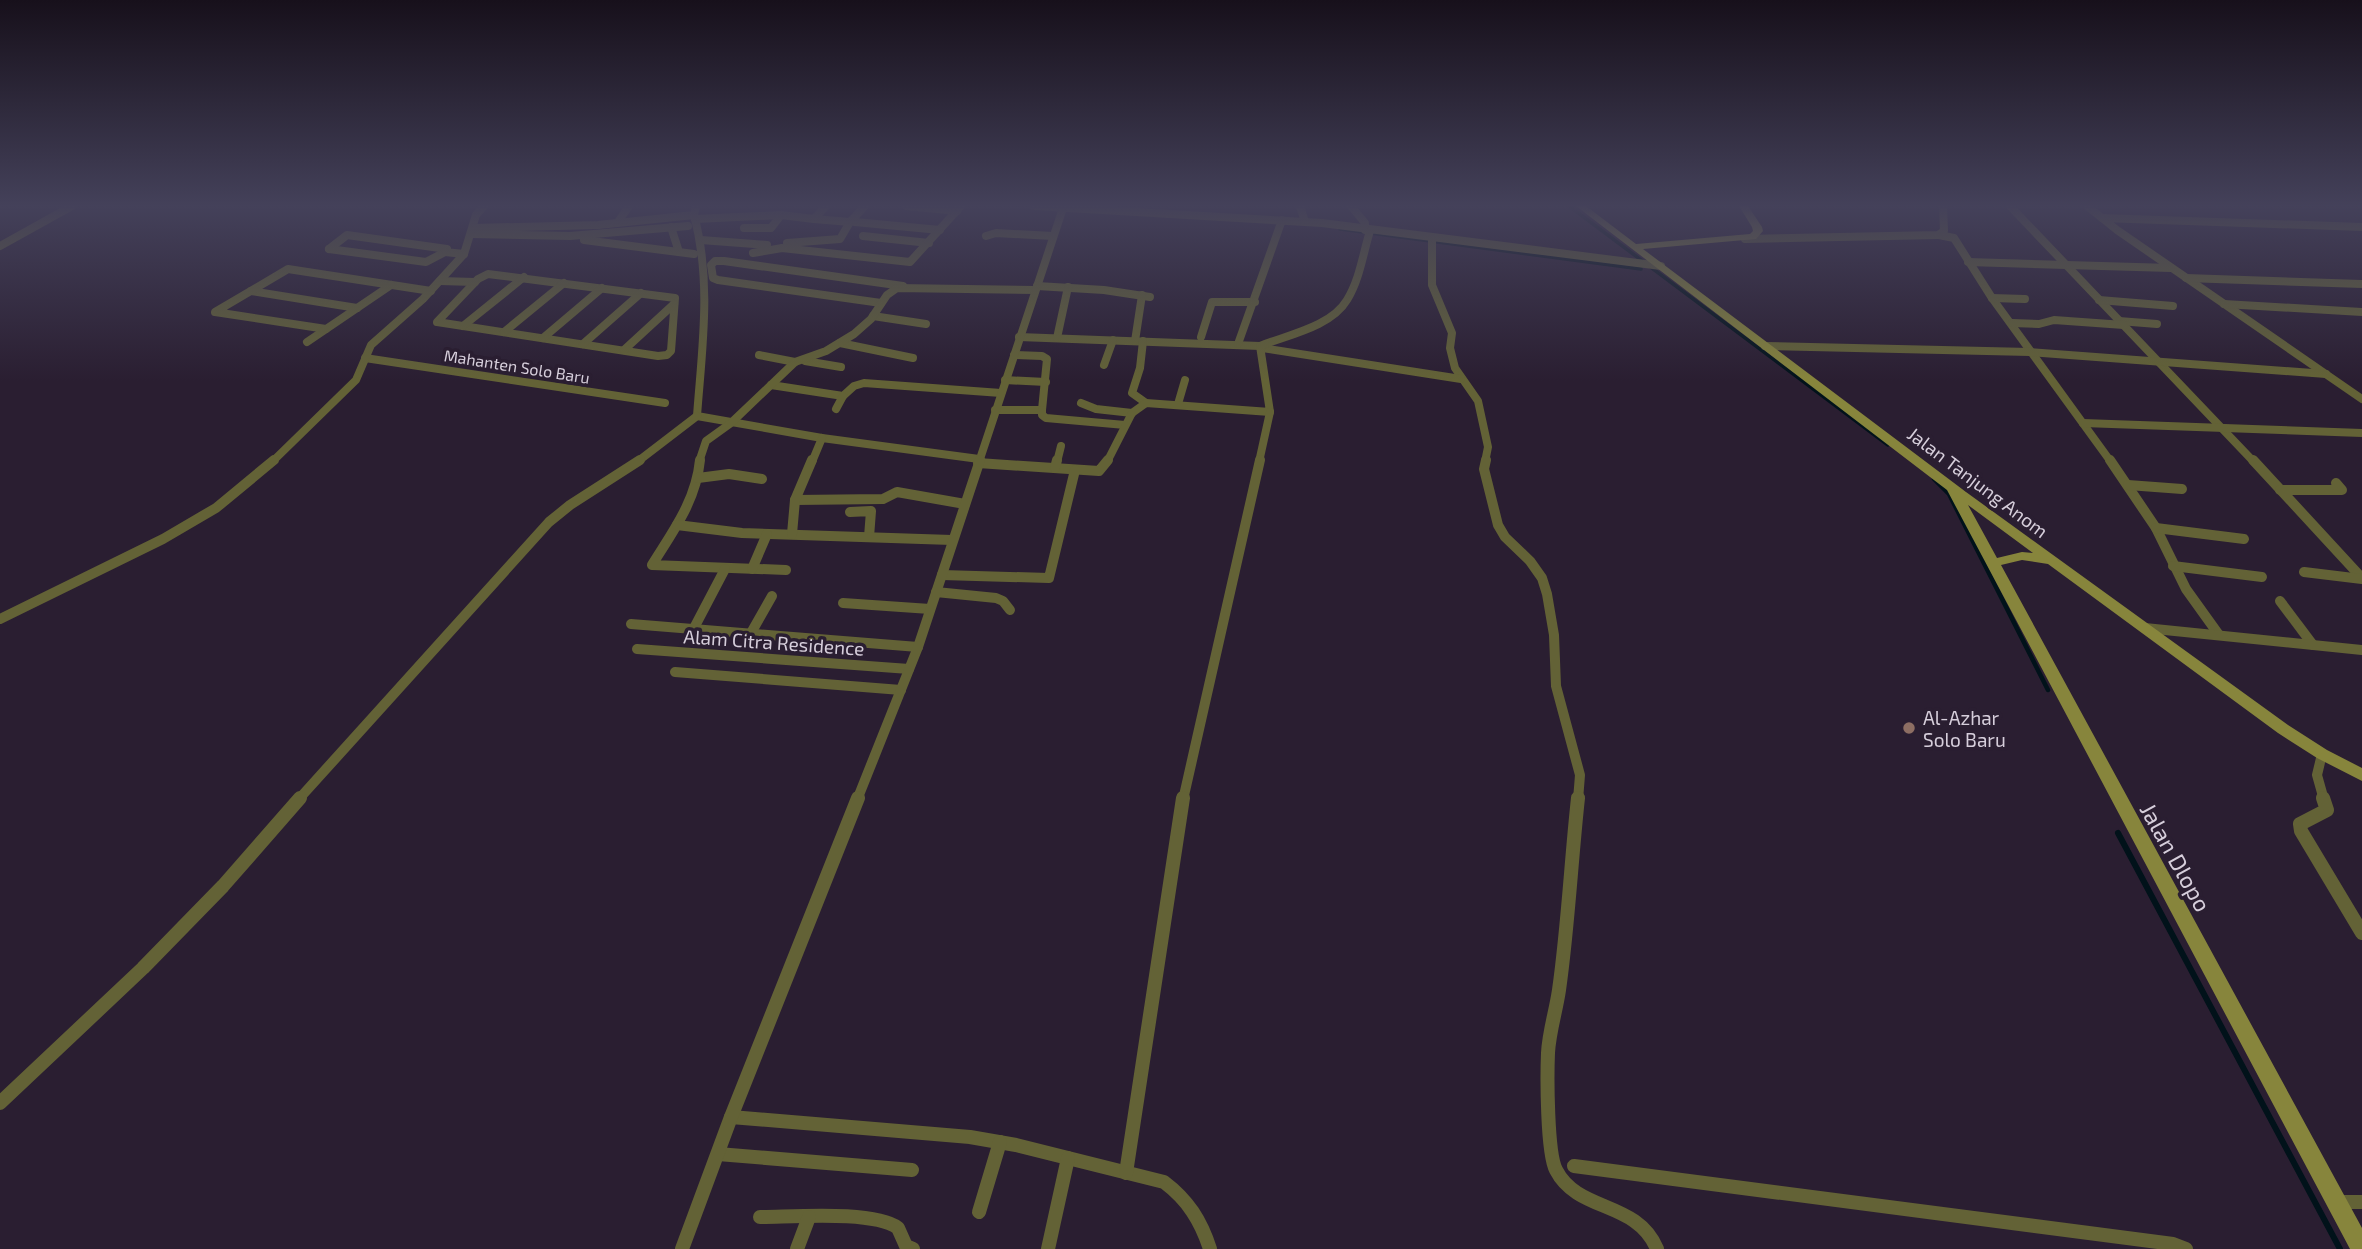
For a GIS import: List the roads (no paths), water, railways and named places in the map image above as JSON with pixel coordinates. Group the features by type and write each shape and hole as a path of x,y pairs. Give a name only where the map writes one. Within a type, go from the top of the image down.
{"main road":[{"name":"Jalan Tanjung Anom","path":"1656,266 2145,628 2322,754 2362,775"},
{"name":"Jalan Dlopo","path":"1952,487 2362,1249"},
{"path":"1992,563 2022,556 2051,560"}],"street":[{"path":"0,619 163,538 216,508 292,445 345,394 364,367 371,345 407,315 455,264"},
{"path":"0,1103 144,968 223,886 363,726 549,522 570,505 649,454 697,416 706,306 703,264"},
{"path":"712,264 715,279 881,303"},
{"path":"750,264 903,286 981,289 1068,287 1146,296 1139,341 1140,369 1132,393 1146,403 1270,412"},
{"path":"681,1249 731,1116 918,647 1044,264"},
{"path":"1238,344 1267,264"},
{"path":"1261,347 1341,309 1351,291 1359,264"},
{"path":"1432,264 1432,285 1452,332 1451,356 1461,379 1478,401 1484,424 1488,447 1484,469 1498,526 1530,561 1542,578 1547,594 1554,635 1556,686 1580,775 1559,990 1548,1053 1551,1161 1560,1178 1575,1192 1634,1219 1650,1232 1657,1249"},
{"path":"1636,264 1656,266"},
{"path":"1970,264 2128,485 2156,528 2173,566 2219,635"},
{"path":"2064,264 2223,428 2362,578"},
{"path":"2072,264 2171,268"},
{"path":"2166,264 2362,399"},
{"path":"326,330 215,313 288,269 391,285 473,284"},
{"path":"793,291 810,273"},
{"path":"488,274 524,278 674,298 669,353 658,356 437,322 473,284 488,274"},
{"path":"463,326 524,278"},
{"path":"2186,278 2362,284"},
{"path":"504,332 564,283"},
{"path":"307,342 391,285"},
{"path":"786,570 652,565 691,501 698,478 701,447 732,424 798,361 841,343 873,316 887,295 903,286"},
{"path":"1057,338 1068,287"},
{"path":"543,338 602,288"},
{"path":"976,301 981,289"},
{"path":"251,291 357,308"},
{"path":"583,344 641,293"},
{"path":"1993,298 2025,299"},
{"path":"2099,300 2173,306"},
{"path":"1202,337 1212,302 1255,302"},
{"path":"624,350 674,304"},
{"path":"2224,304 2362,312"},
{"path":"873,316 926,324"},
{"path":"2012,323 2039,324 2054,320 2157,324"},
{"path":"1019,337 1238,344 1461,379"},
{"path":"1104,365 1113,340"},
{"path":"841,343 913,358"},
{"path":"1765,346 2030,352 2326,374"},
{"path":"1126,1173 1179,815 1270,412 1261,347"},
{"path":"759,355 841,367"},
{"path":"1014,355 1047,359 1042,410 1042,415 1046,418 1125,425"},
{"name":"Mahanten Solo Baru","path":"365,358 665,403"},
{"path":"1005,380 1046,382"},
{"path":"1178,404 1185,380"},
{"path":"836,409 843,396 854,386 864,383 1001,393"},
{"path":"771,385 843,396"},
{"path":"1081,403 1096,409 1132,413"},
{"path":"697,416 732,424 979,461 1101,470 1132,413 1146,403"},
{"path":"995,410 1042,410"},
{"path":"2083,423 2362,433"},
{"path":"792,534 795,500 822,438"},
{"path":"1055,468 1061,446"},
{"path":"942,575 1051,577 1075,470"},
{"path":"698,478 729,474 762,479"},
{"path":"2280,490 2342,490 2336,482"},
{"path":"2128,485 2182,489"},
{"path":"795,500 886,499 897,492 965,504"},
{"path":"869,537 871,500"},
{"path":"850,512 871,512"},
{"path":"677,525 767,534 952,540"},
{"path":"2156,528 2244,539"},
{"path":"752,569 767,534"},
{"path":"2173,566 2262,578"},
{"path":"694,628 725,569"},
{"path":"2304,572 2362,578"},
{"path":"936,592 996,598 1003,601 1010,610"},
{"path":"751,633 772,596"},
{"path":"2280,601 2313,645"},
{"path":"843,603 930,609"},
{"path":"631,624 918,647"},
{"path":"2145,628 2362,650"},
{"name":"Alam Citra Residence","path":"637,649 909,669"},
{"path":"675,672 901,690"},
{"path":"2322,754 2316,762 2316,771 2328,810 2323,815 2304,820 2300,824 2301,831 2362,933"},
{"path":"731,1116 864,1126 1000,1142 1164,1182 1192,1206 1210,1249"},
{"path":"979,1212 1000,1142"},
{"path":"718,1154 912,1170"},
{"path":"1048,1249 1068,1158"},
{"path":"1574,1166 2173,1244 2186,1249"},
{"path":"2336,1202 2362,1202"},
{"path":"797,1249 809,1216"},
{"path":"760,1217 809,1216 891,1224 902,1233 906,1246 913,1249"}],"waterway":[{"path":"1606,264 1641,269"},
{"path":"1647,264 1888,445"},
{"path":"1934,479 1949,494 2048,690"},
{"path":"2118,833 2340,1249"}],"place":[{"name":"Al-Azhar Solo Baru","path":"1909,728"}]}
